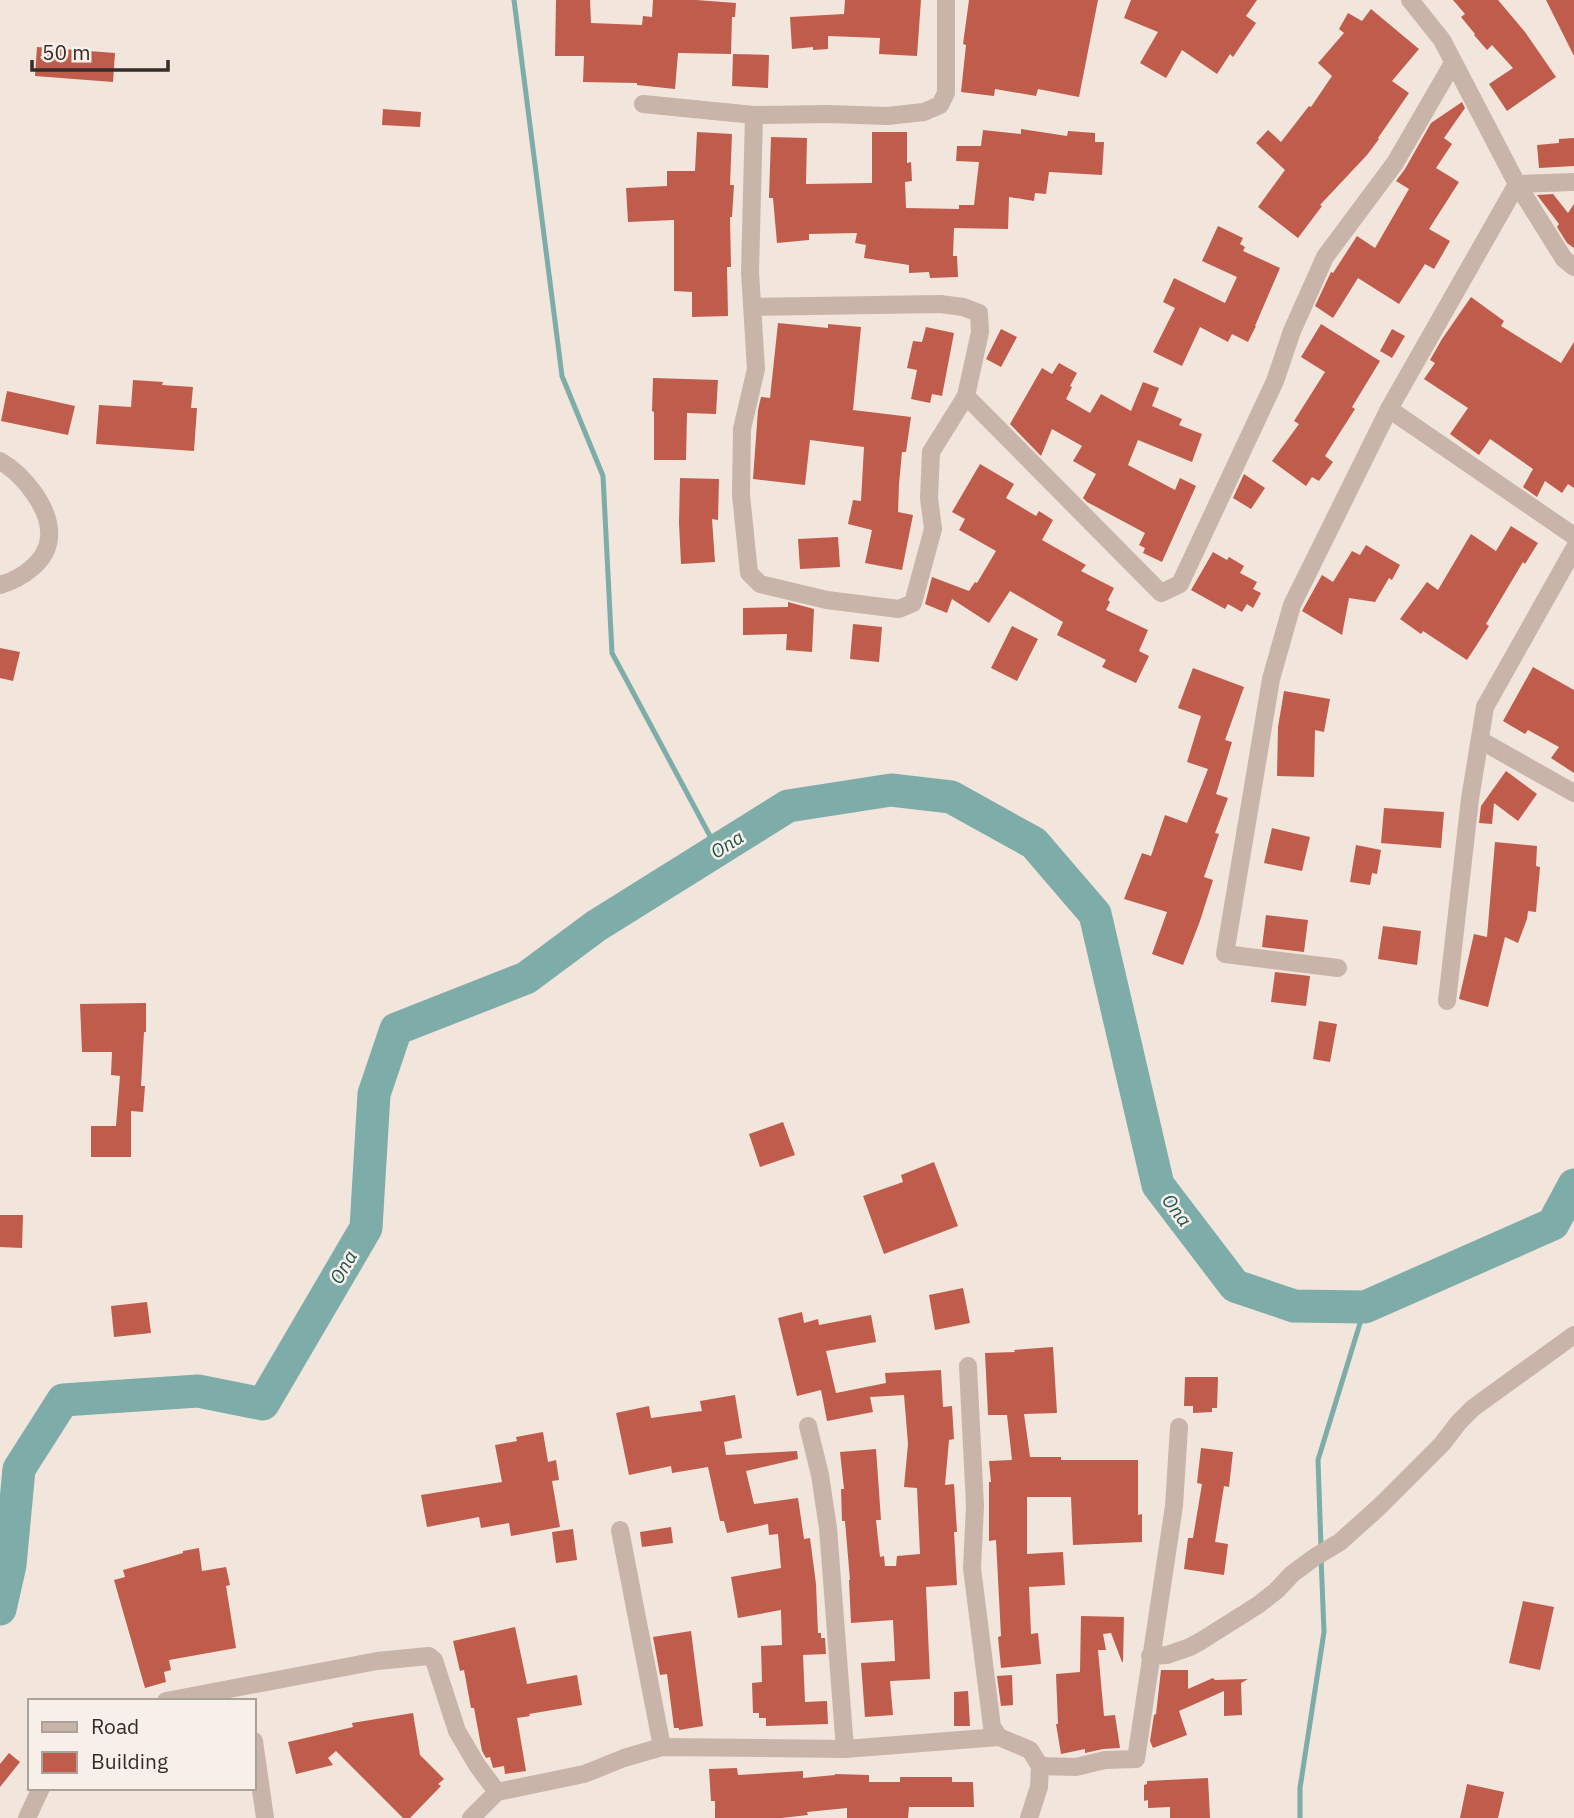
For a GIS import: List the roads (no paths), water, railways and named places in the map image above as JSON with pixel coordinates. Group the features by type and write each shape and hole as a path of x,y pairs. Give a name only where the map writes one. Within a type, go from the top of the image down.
{"street":[{"path":"643,104 754,115 887,116 924,111 940,105 946,93 946,0"},
{"path":"1410,0 1442,40 1517,184 1564,259 1574,267"},
{"path":"966,397 1161,593 1180,584 1275,382 1292,331 1325,257 1395,163 1453,63"},
{"path":"752,307 940,304 963,307 979,313 980,332 966,397 931,452 929,498 933,528 913,603 899,609 827,600 760,584 749,573 741,495 742,429 756,369 752,307 750,272 754,115"},
{"path":"1517,184 1574,182"},
{"path":"1338,968 1225,954 1270,678 1292,605 1389,409 1517,184"},
{"path":"1389,409 1574,536"},
{"path":"0,461 24,480 39,502 49,527 49,538 46,551 31,569 0,585"},
{"path":"1447,1000 1485,707 1574,549"},
{"path":"1480,740 1574,793"},
{"path":"1150,1656 1167,1655 1190,1647 1258,1605 1292,1574 1340,1542 1379,1507 1442,1444 1473,1408 1574,1335"},
{"path":"968,1366 975,1506 971,1568 992,1727 999,1737"},
{"path":"808,1426 820,1475 828,1528 845,1749"},
{"path":"1040,1766 1076,1767 1105,1760 1136,1759 1174,1506 1179,1427"},
{"path":"620,1530 662,1747"},
{"path":"189,1699 235,1695 377,1661 429,1656 434,1660 457,1731 497,1792"},
{"path":"471,1818 497,1792 584,1773 662,1747 845,1749 999,1737 1030,1750 1040,1766 1039,1787 1029,1818"},
{"path":"256,1755 265,1818"},
{"path":"27,1818 40,1790"}],"waterway":[{"path":"514,0 562,376 603,476 612,653 717,849"},
{"name":"Ona","path":"0,1609 10,1565 19,1469 63,1400 198,1391 263,1404 366,1228 374,1094 396,1029 526,978 596,926 788,806 891,790 951,797 1034,843 1095,914 1158,1185 1235,1286 1294,1306 1365,1307 1553,1224 1574,1185"},
{"path":"1321,1547 1318,1460 1365,1307"},
{"path":"1300,1818 1300,1788 1324,1632 1321,1557"}]}
